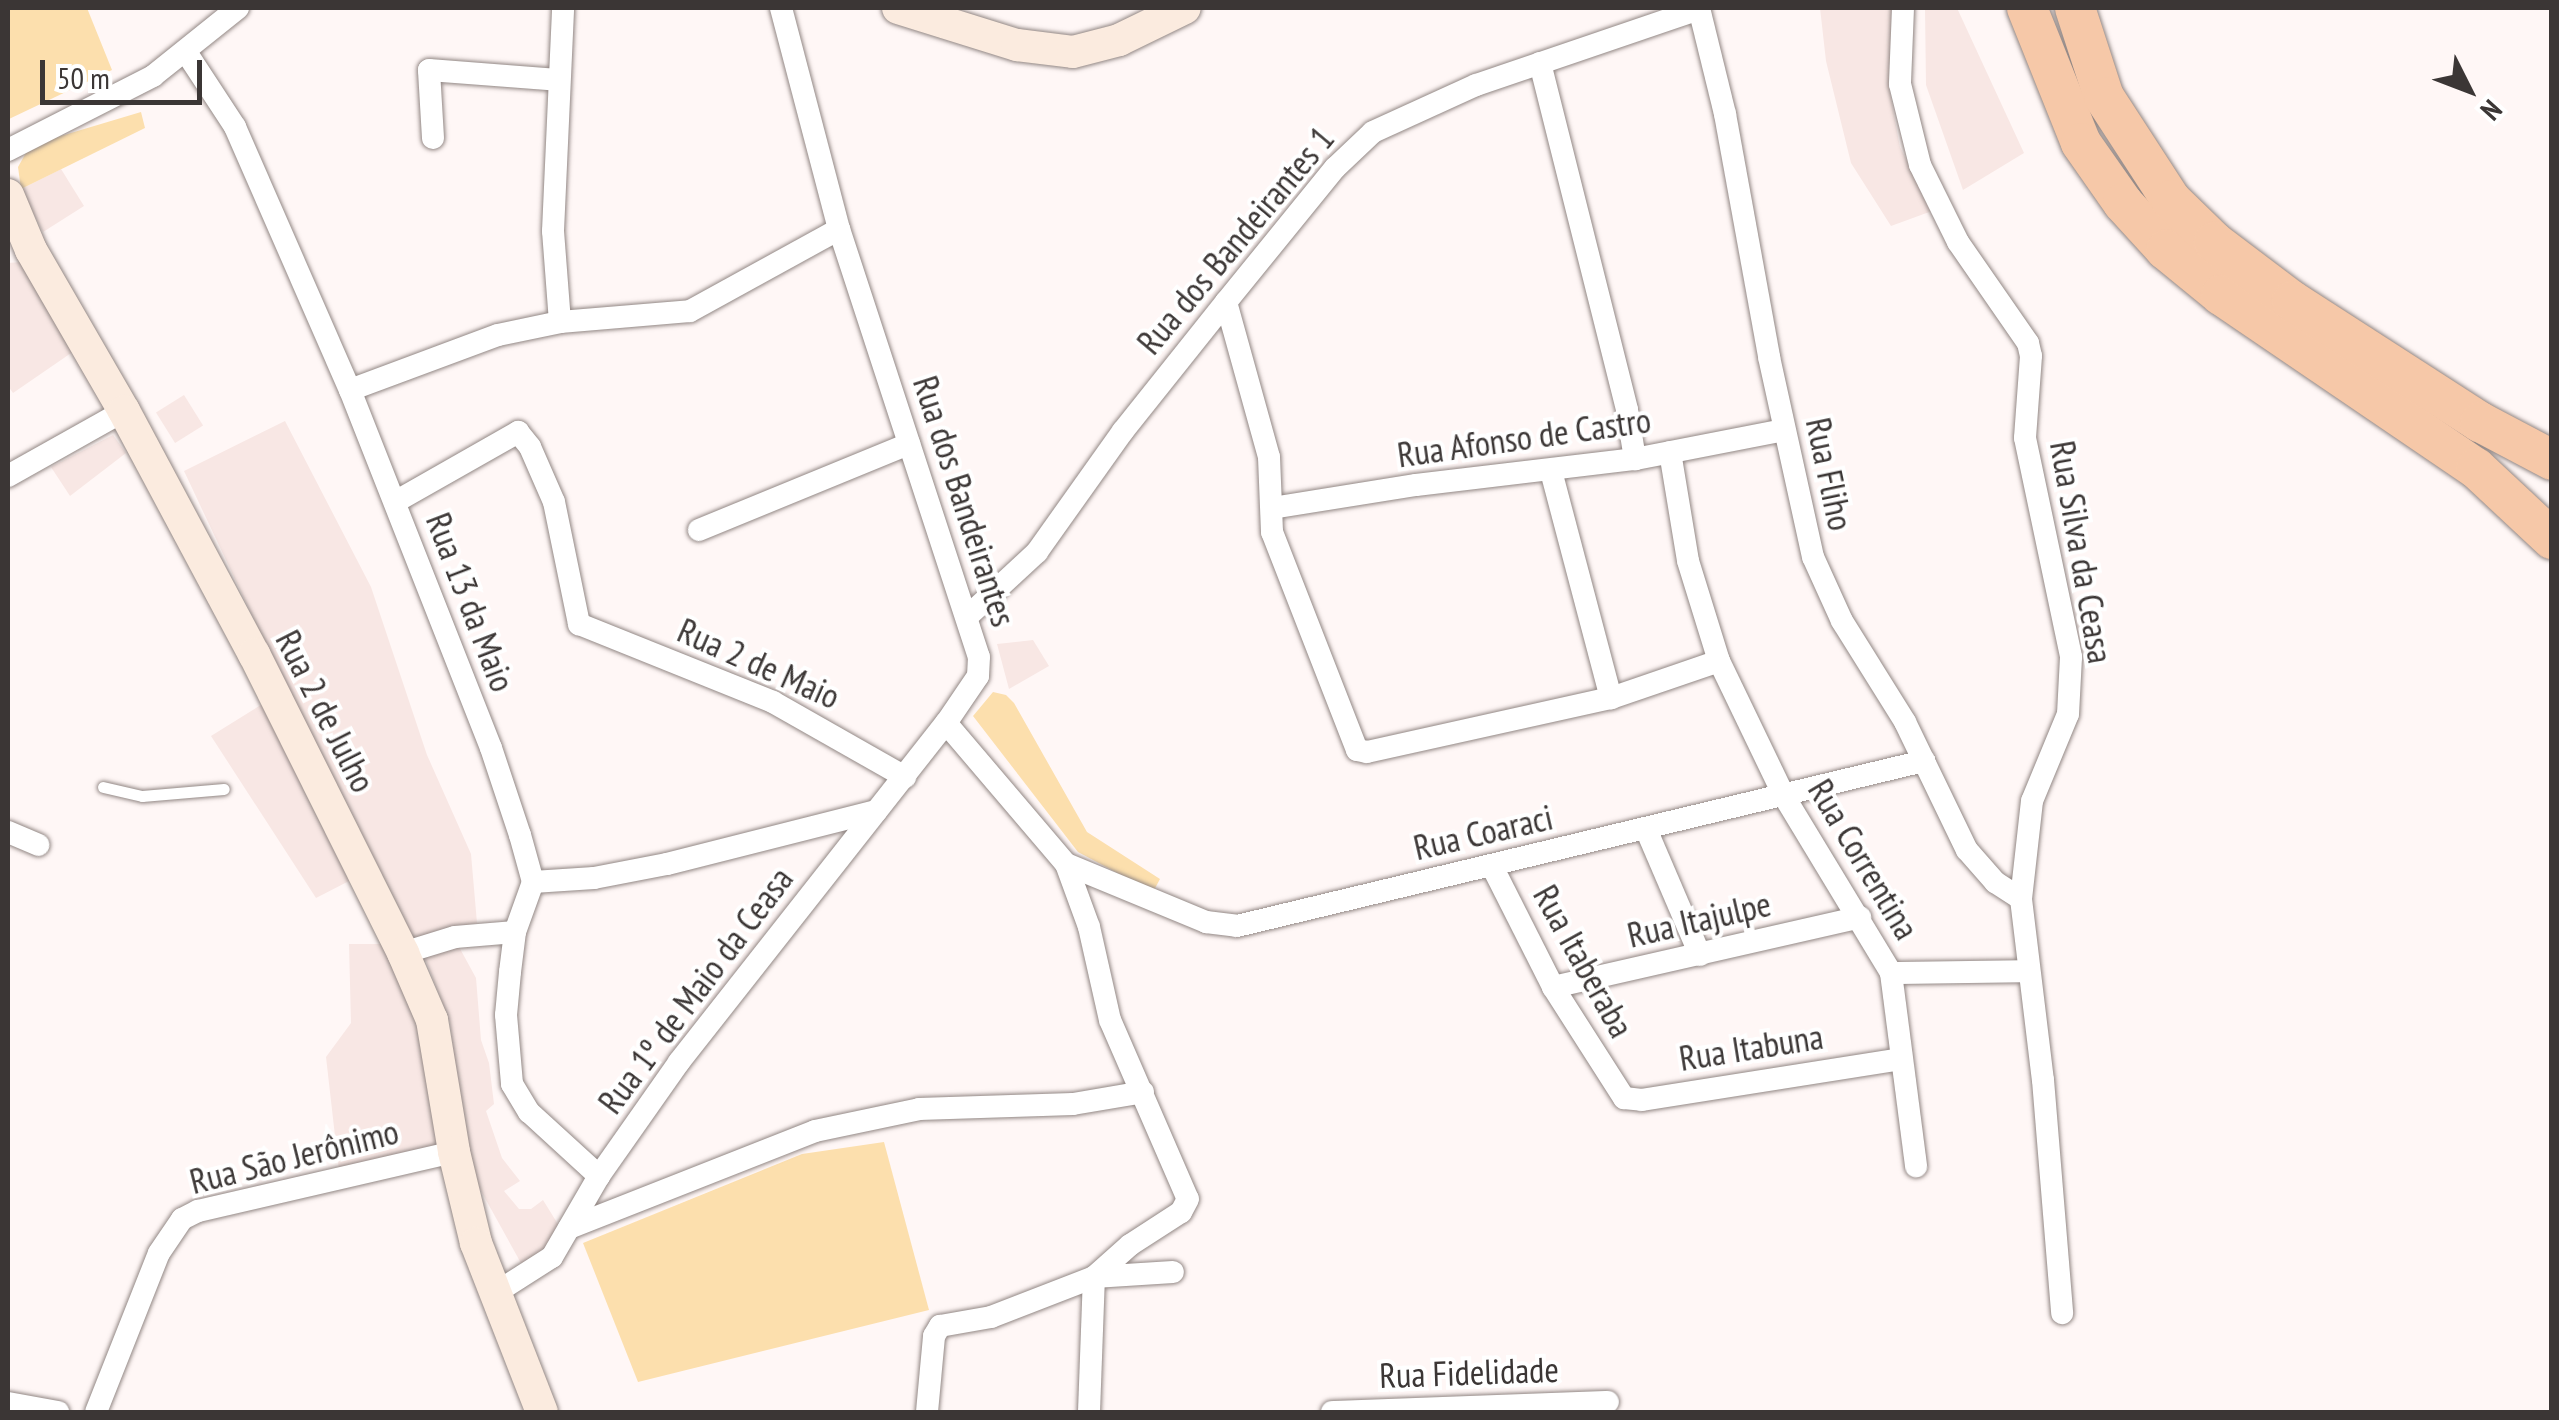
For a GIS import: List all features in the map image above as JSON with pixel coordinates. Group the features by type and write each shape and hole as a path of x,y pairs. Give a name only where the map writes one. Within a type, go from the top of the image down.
{"highway":[{"path":"2027,8 2080,142 2123,204 2166,250 2221,295 2476,468 2552,539"},
{"path":"2075,8 2104,97 2171,200 2214,242 2292,301 2480,422 2552,460"}],"main road":[{"path":"898,8 975,34 1049,52 1074,52 1119,40 1185,8"},
{"name":"Rua 2 de Julho","path":"8,196 19,250 124,410 254,654 403,952 432,1020 454,1152 476,1243 542,1412"}],"street":[{"path":"8,150 118,95 186,52 238,8"},
{"path":"560,322 553,231 564,8"},
{"name":"Rua dos Bandeirantes","path":"781,8 839,230 979,657 978,676 946,723"},
{"name":"Rua Fliho","path":"1699,8 1725,114 1804,525 1826,591 1876,670 1973,859 2021,900"},
{"name":"Rua dos Bandeirantes 1","path":"968,615 1037,552 1123,432 1226,302 1334,168 1373,132 1415,110 1699,8"},
{"name":"Rua Silva da Ceasa","path":"1903,8 1900,84 1920,165 1958,242 2028,343 2031,356 2026,438 2071,657 2068,714 2032,801 2021,900 2062,1313"},
{"name":"Rua 13 da Maio","path":"186,52 235,127 350,390 491,748 532,882"},
{"path":"1540,64 1627,410 1635,460"},
{"path":"433,138 429,70 558,80"},
{"path":"350,390 480,340 560,322 690,311 839,230"},
{"path":"1226,302 1269,456 1272,532 1357,750 1611,698 1720,661"},
{"path":"8,476 124,410"},
{"name":"Rua Afonso de Castro","path":"1272,508 1635,460 1784,430"},
{"name":"Rua 2 de Maio","path":"395,502 514,432 520,434 554,502 579,624 773,702 905,777"},
{"path":"699,530 909,444"},
{"name":"Rua Correntina","path":"1670,452 1688,562 1720,661 1784,796 1891,973 1916,1166"},
{"path":"1550,471 1611,698"},
{"path":"946,723 1066,864 1089,928 1110,1020 1186,1194 1186,1208 1130,1245 1094,1277 1089,1412"},
{"name":"Rua 1º de Maio da Ceasa","path":"497,1292 541,1267 679,1062 768,954 946,723"},
{"name":"Rua Coaraci","path":"1066,864 1220,926 1238,926 1924,761"},
{"path":"599,1176 529,1112 512,1084 506,1015 515,932 532,882 594,878 667,864 876,811"},
{"path":"1646,829 1700,956"},
{"path":"8,832 38,845"},
{"name":"Rua Itaberaba","path":"1492,866 1553,987 1616,1090"},
{"name":"Rua Itajulpe","path":"1553,987 1860,918"},
{"path":"403,952 455,936 515,932"},
{"path":"1891,973 2030,971"},
{"name":"Rua Itabuna","path":"1616,1090 1624,1098 1642,1100 1901,1059"},
{"path":"568,1228 816,1131 919,1109 1058,1105 1143,1092"},
{"name":"Rua São Jerônimo","path":"96,1412 159,1252 182,1220 198,1212 454,1152"},
{"path":"927,1412 934,1336 944,1324 1001,1314 1094,1277 1173,1272"},
{"name":"Rua Fidelidade","path":"1332,1412 1608,1402"},
{"path":"8,1403 58,1412"}],"lane":[{"path":"103,787 142,796 224,789"}],"shaded area":[{"path":"8,8 87,8 112,70 9,119"},
{"path":"1820,8 1892,8 1889,88 1900,147 1932,211 1891,226 1851,163 1826,61"},
{"path":"1925,8 1957,8 2024,153 1963,190 1926,85"},
{"path":"141,112 145,128 21,189 18,167 27,151 44,141"},
{"path":"61,169 84,206 43,232 21,189"},
{"path":"22,262 77,349 13,393 8,386 8,263"},
{"path":"184,395 203,426 175,443 156,412"},
{"path":"285,421 371,587 427,755 471,854 477,923 405,940 184,471"},
{"path":"113,435 126,453 70,496 51,467"},
{"path":"1033,640 1049,666 1009,689 997,644"},
{"path":"993,692 1006,695 1014,703 1087,832 1160,879 1153,892 1078,852 973,716"},
{"path":"264,703 353,879 316,898 211,736"},
{"path":"349,944 385,944 417,1014 441,1147 339,1171 326,1057 351,1023"},
{"path":"458,945 476,978 481,1040 489,1063 494,1104 486,1111 502,1158 520,1181 504,1191 519,1209 531,1209 543,1200 561,1229 545,1256 522,1265 476,1182 465,1144 450,1023 425,958"},
{"path":"884,1142 929,1310 638,1382 583,1243 802,1154"}]}
